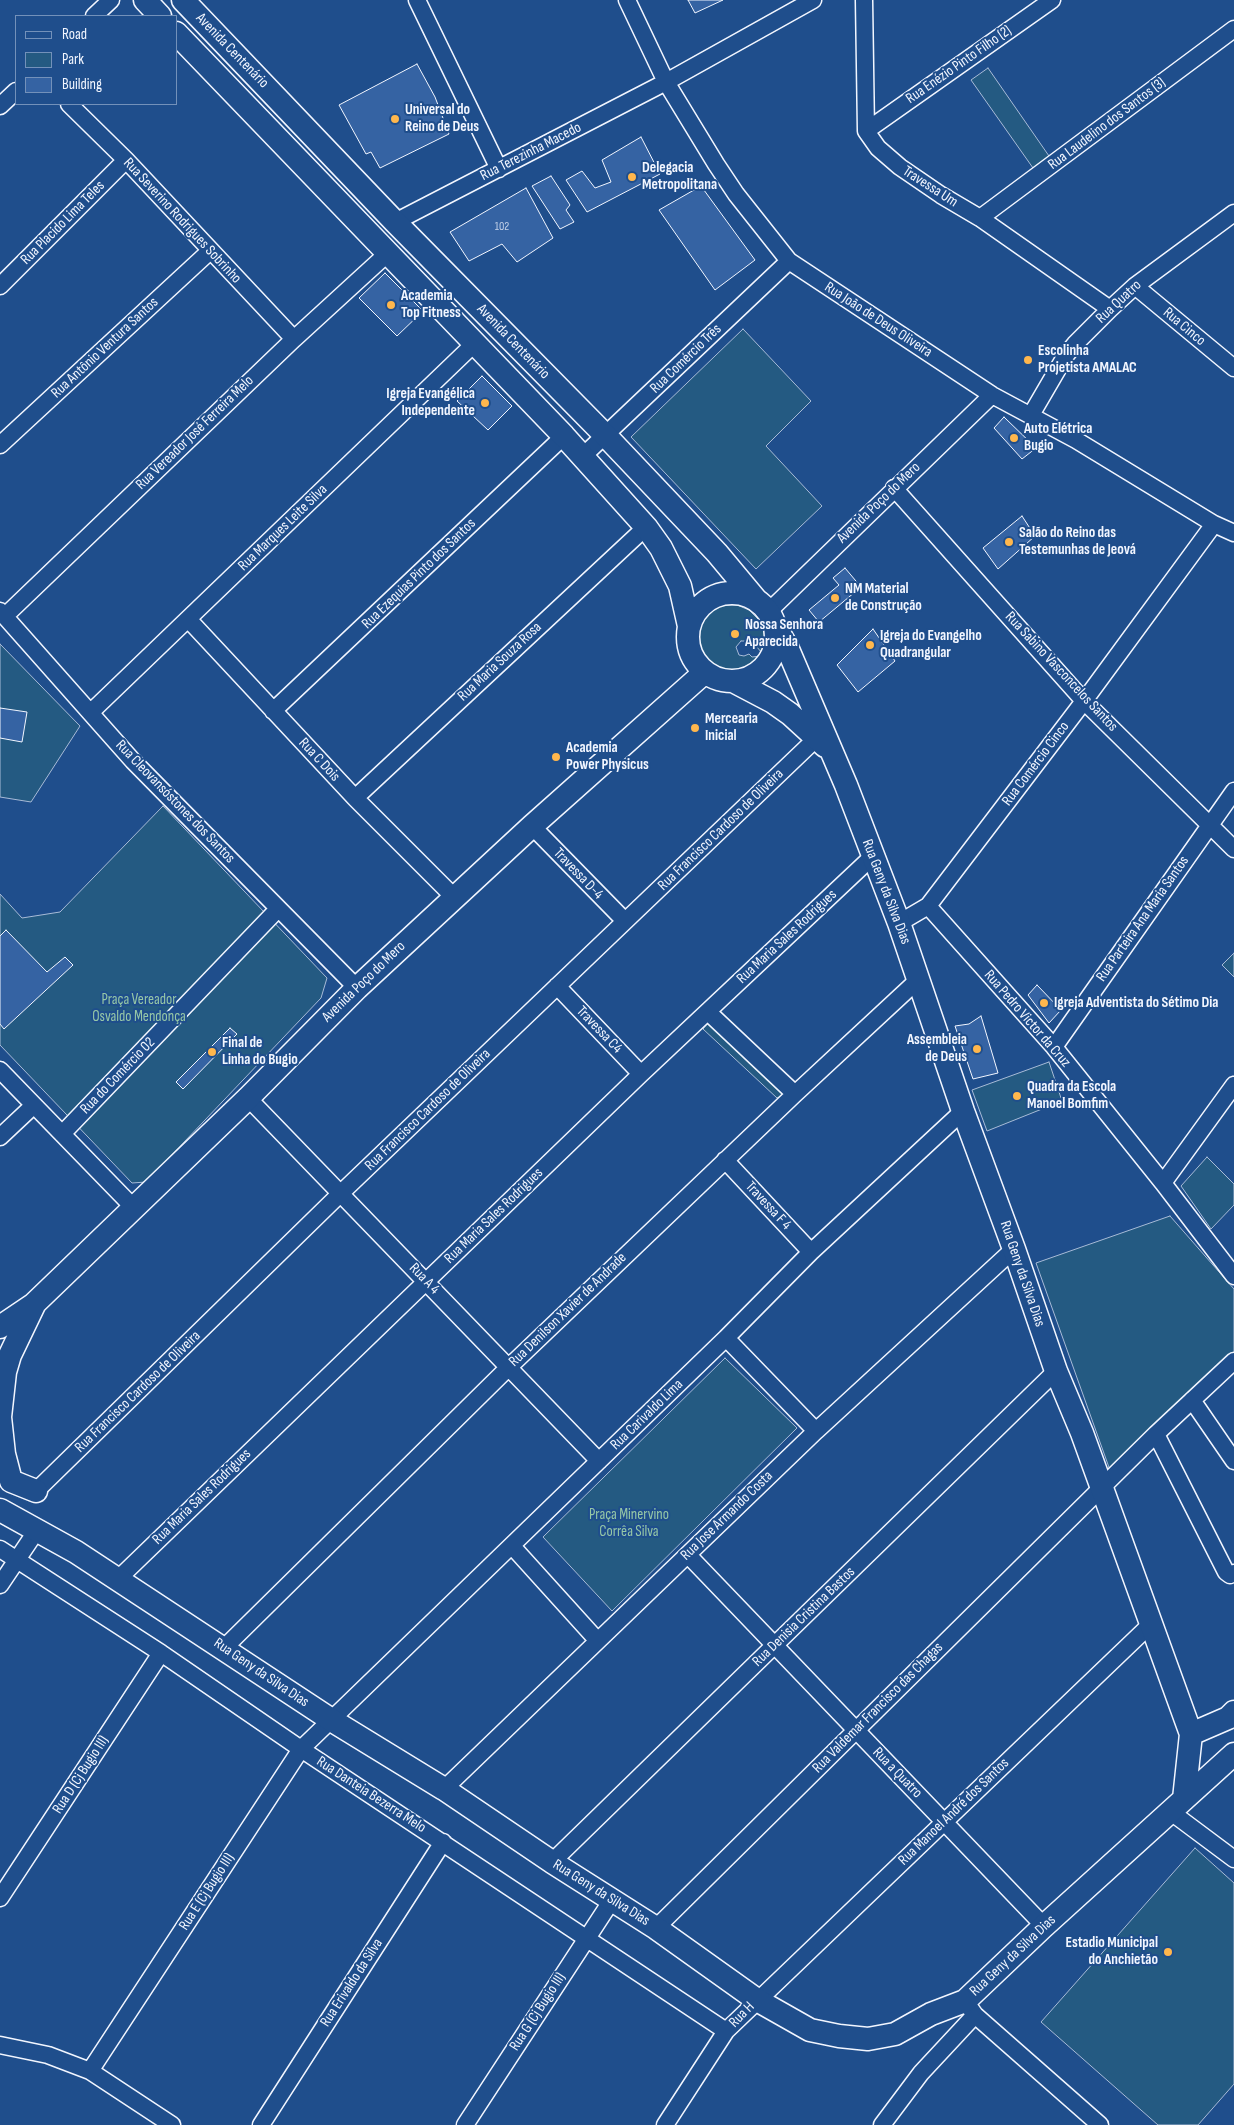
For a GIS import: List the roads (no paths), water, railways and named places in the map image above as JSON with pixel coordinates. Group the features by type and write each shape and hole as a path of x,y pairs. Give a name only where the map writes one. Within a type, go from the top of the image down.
{"main road":[{"path":"145,0 159,15"},
{"name":"Avenida Centenário","path":"183,0 395,222 606,436 717,553 767,612"},
{"name":"Avenida Centenário","path":"178,35 564,436 646,527 661,548 680,586 689,626"},
{"path":"468,338 484,312"},
{"path":"731,593 744,595 767,612 776,638 774,651 768,663 758,672 747,679 733,681 716,678 705,672 696,663 690,652 688,640 689,626 695,613 704,602 717,596 731,593"},
{"name":"Rua Geny da Silva Dias","path":"767,612 787,648 899,923 1056,1371 1082,1433 1191,1734 1178,1805"},
{"name":"Avenida Poço do Mero","path":"0,1327 34,1304 248,1098 357,988 532,826 705,672"},
{"name":"Rua Geny da Silva Dias","path":"733,681 773,702 824,741"},
{"name":"Avenida Poço do Mero","path":"0,1417 5,1372 10,1355 34,1304"},
{"path":"0,1417 4,1454 11,1481 36,1491"},
{"name":"Rua Geny da Silva Dias","path":"0,1510 38,1530 118,1579 333,1720 444,1789 552,1862 656,1928 757,2000 810,2030 839,2036 868,2039 895,2034 931,2014 970,2008 1044,1926 1226,1761"},
{"path":"1191,1734 1228,1718 1234,1712"}],"street":[{"path":"95,15 111,0"},
{"path":"417,0 499,169"},
{"name":"Rua João de Deus Oliveira","path":"627,0 666,82 731,186 789,261 992,395 1076,440 1214,524 1234,533"},
{"name":"Rua Terezinha Macedo","path":"395,222 666,82 813,0"},
{"path":"864,0 866,131"},
{"name":"Rua Enézio Pinto Filho (2)","path":"866,131 1052,0"},
{"name":"Rua Laudelino dos Santos (3)","path":"980,218 1234,29"},
{"path":"0,106 15,92"},
{"name":"Rua Severino Rodrigues Sobrinho","path":"70,105 126,160 294,339"},
{"name":"Travessa Um","path":"866,131 878,148 900,167 941,195 980,218 1110,309"},
{"name":"Rua Placido Lima Teles","path":"0,286 126,160"},
{"name":"Rua Quatro","path":"1031,416 1066,356 1110,309 1135,286 1234,213"},
{"name":"Rua Antônio Ventura Santos","path":"0,445 210,251"},
{"name":"Rua Vereador José Ferreira Melo","path":"2,614 388,253"},
{"name":"Rua Comércio Três","path":"582,457 789,261"},
{"name":"Rua Cinco","path":"1135,286 1234,368"},
{"name":"Rua Marques Leite Silva","path":"91,712 188,619 468,338"},
{"name":"Avenida Poço do Mero","path":"767,612 992,395"},
{"name":"Rua Ezequias Pinto dos Santos","path":"273,712 564,436"},
{"name":"Rua Sabino Vasconcelos Santos","path":"894,488 1084,701 1234,849"},
{"name":"Rua Comércio Cinco","path":"928,906 1084,701 1214,524"},
{"name":"Rua Maria Souza Rosa","path":"355,798 646,527"},
{"name":"Rua Cleovansóstones dos Santos","path":"2,614 133,761 357,988"},
{"name":"Rua C Dois","path":"188,619 355,798 454,897"},
{"name":"Rua Francisco Cardoso de Oliveira","path":"36,1491 341,1193 625,921 824,741"},
{"name":"Rua Parteira Ana Maria Santos","path":"1054,1047 1234,791"},
{"name":"Travessa D-4","path":"532,826 625,921"},
{"name":"Rua Maria Sales Rodrigues","path":"118,1579 641,1074 873,856"},
{"path":"899,923 928,906"},
{"name":"Rua Pedro Victor da Cruz","path":"928,906 1054,1047 1163,1183 1234,1276"},
{"name":"Rua do Comércio 02","path":"62,1134 278,909"},
{"name":"Rua Denilson Xavier de Andrade","path":"224,1648 509,1367 725,1160 919,980"},
{"name":"Travessa C4","path":"557,986 641,1074"},
{"path":"708,1012 795,1094"},
{"path":"0,1070 134,1209"},
{"path":"1163,1183 1234,1085"},
{"name":"Rua A 4","path":"248,1098 599,1461"},
{"path":"0,1137 33,1106"},
{"name":"Rua Carivaldo Lima","path":"333,1720 726,1338 811,1252 964,1112"},
{"name":"Travessa F 4","path":"725,1160 811,1252"},
{"name":"Rua Jose Armando Costa","path":"444,1789 816,1431 1014,1248"},
{"path":"726,1338 816,1431"},
{"name":"Rua Valdemar Francisco das Chagas","path":"656,1928 1156,1434 1234,1361"},
{"name":"Rua Denisia Cristina Bastos","path":"552,1862 1056,1371"},
{"path":"1192,1400 1234,1461"},
{"path":"1156,1434 1226,1572 1233,1574"},
{"path":"0,1585 38,1530"},
{"path":"512,1546 597,1640"},
{"name":"Rua Danteia Bezerra Melo","path":"0,1550 161,1653 301,1749 726,2031"},
{"name":"Rua a Quatro","path":"688,1555 1044,1926"},
{"name":"Rua Manoel André dos Santos","path":"757,2000 1151,1624"},
{"name":"Rua D (Cj Bugio III)","path":"0,1898 161,1653"},
{"name":"Rua E (Cj Bugio III)","path":"90,2071 301,1749 333,1720"},
{"path":"1178,1805 1234,1859"},
{"name":"Rua Erivaldo da Silva","path":"261,2125 443,1842"},
{"name":"Rua G (Cj Bugio III)","path":"465,2125 612,1900"},
{"name":"Rua H","path":"665,2125 726,2031 757,2000"},
{"path":"882,2125 970,2008 1095,2123"},
{"path":"0,2045 48,2055 90,2071 172,2125"}],"place":[{"name":"Universal do Reino de Deus","path":"395,119"},
{"name":"Delegacia Metropolitana","path":"632,177"},
{"name":"Academia Top Fitness","path":"391,305"},
{"name":"Escolinha Projetista AMALAC","path":"1028,360"},
{"name":"Igreja Evangélica Independente","path":"485,403"},
{"name":"Auto Elétrica Bugio","path":"1014,438"},
{"name":"Salão do Reino das Testemunhas de Jeová","path":"1009,542"},
{"name":"NM Material de Construção","path":"835,598"},
{"name":"Nossa Senhora Aparecida","path":"735,634"},
{"name":"Igreja do Evangelho Quadrangular","path":"870,645"},
{"name":"Mercearia Inicial","path":"695,728"},
{"name":"Academia Power Physicus","path":"556,757"},
{"name":"Igreja Adventista do Sétimo Dia","path":"1044,1003"},
{"name":"Assembleia de Deus","path":"977,1049"},
{"name":"Final de Linha do Bugio","path":"212,1052"},
{"name":"Quadra da Escola Manoel Bomfim","path":"1017,1096"},
{"name":"Estadio Municipal do Anchietão","path":"1168,1952"}],"park label":[{"name":"Praça Vereador Osvaldo Mendonça","path":"139,1008"},
{"name":"Praça Minervino Corrêa Silva","path":"629,1524"}]}
